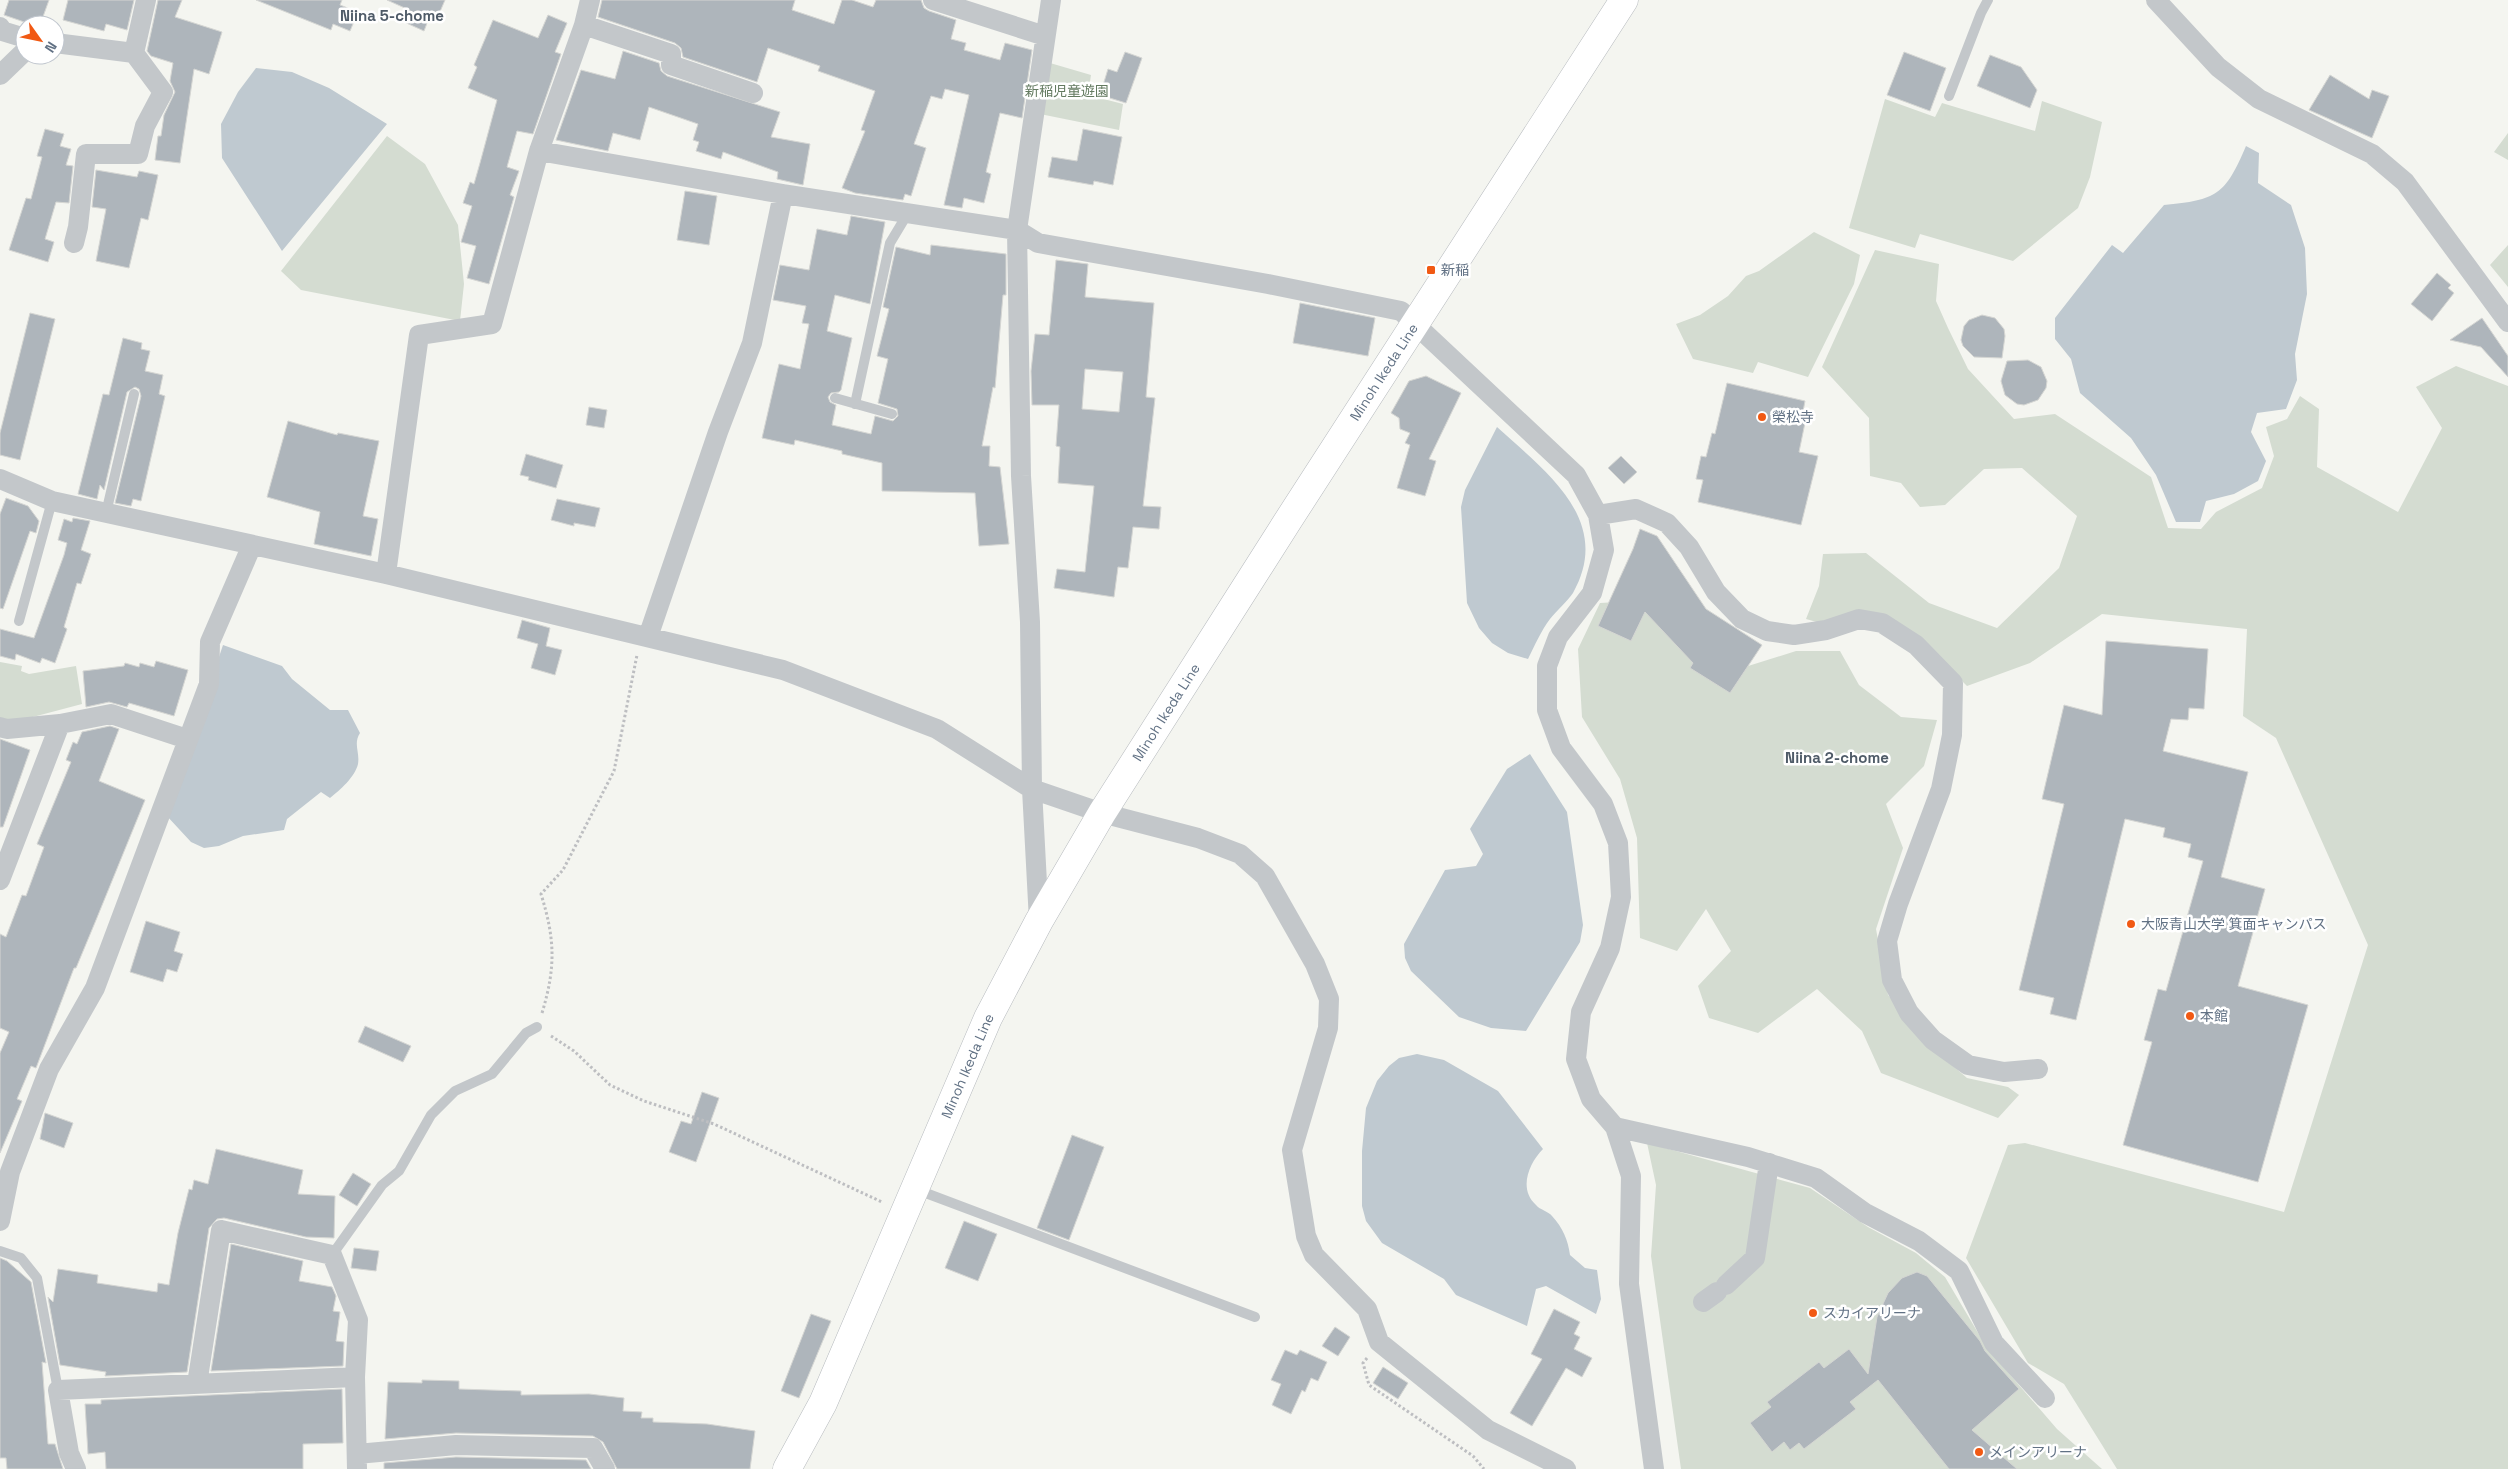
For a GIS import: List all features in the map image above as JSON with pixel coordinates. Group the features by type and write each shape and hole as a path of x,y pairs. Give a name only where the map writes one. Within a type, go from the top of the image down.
{"main road":[{"name":"Minoh Ikeda Line","path":"787,1469 823,1403 988,1018 1039,921 1102,813 1415,322 1624,0"}],"street":[{"path":"134,53 146,0"},
{"path":"386,574 419,335 492,324 538,151 584,25 590,0"},
{"path":"933,0 1045,36"},
{"path":"1039,921 1032,789 1030,622 1021,476 1017,230 1051,0"},
{"path":"2156,0 2218,67 2259,99 2372,154 2405,182 2508,322"},
{"path":"584,25 671,54 671,65 753,93"},
{"path":"0,27 2,30 15,35"},
{"path":"65,44 134,53 163,92 145,126 138,154 86,154 78,228 74,243"},
{"path":"0,76 15,61"},
{"path":"538,151 783,194 1017,230 1038,243 1374,304 1401,311 1415,322 1576,475 1598,515 1604,550 1592,593 1558,637 1547,666 1547,710 1561,748 1603,804 1618,843 1621,897 1610,948 1581,1012 1576,1059 1591,1099 1615,1127 1631,1176 1629,1284 1654,1469"},
{"path":"648,637 718,432 752,343 783,194"},
{"path":"0,479 52,501 386,574 783,670 936,729 1032,789 1102,813 1198,838 1240,854 1265,876 1315,964 1329,999 1328,1028 1292,1150 1306,1236 1314,1255 1367,1308 1379,1342 1488,1430 1566,1469"},
{"path":"1598,515 1636,509 1668,523 1689,547 1716,592 1742,619 1750,623 1767,631 1794,635 1826,630 1858,619 1882,623 1916,645 1953,683 1952,735 1941,789 1898,904 1887,941 1892,980 1909,1013 1933,1040 1968,1065 2004,1072 2038,1069"},
{"path":"0,1220 5,1169 49,1069 95,988 209,684 210,642 252,545"},
{"path":"0,727 7,730 60,724 111,714 187,739"},
{"path":"0,880 60,724"},
{"path":"1615,1127 1748,1157 1816,1178 1865,1213 1919,1241 1958,1272 1994,1343 2045,1398"},
{"path":"1715,1293 1755,1258 1769,1163"},
{"path":"197,1384 221,1230 332,1255 358,1320 355,1377 357,1462 456,1445 593,1448 605,1469"},
{"path":"76,1469 69,1453 58,1390 355,1377"}],"lane":[{"path":"1949,96 1981,13 1988,0"},
{"path":"855,404 890,243 908,213"},
{"path":"106,512 134,394"},
{"path":"834,398 892,414"},
{"path":"19,621 52,501"},
{"path":"332,1255 382,1185 399,1172 430,1115 455,1091 492,1074 526,1034 537,1027"},
{"path":"915,1188 1256,1317"},
{"path":"0,1251 21,1258 37,1278 58,1390"}],"path":[{"path":"648,637 638,649 614,771 563,870 541,894 550,923 553,960 551,983 537,1027 574,1051 610,1085 644,1101 714,1124 905,1213"},
{"path":"1379,1342 1364,1363 1369,1385 1472,1456 1484,1469"}],"green space":[{"name":"新稲児童遊園","path":"1050,63 1091,75 1088,95 1123,104 1119,130 1040,114"},
{"path":"1885,99 1935,117 1942,103 2035,131 2042,101 2102,122 2090,177 2078,208 2013,261 1920,234 1915,248 1849,228"},
{"path":"2508,133 2508,160 2494,152"},
{"path":"387,136 425,164 458,225 464,284 460,321 301,290 281,271"},
{"path":"1814,232 1860,255 1854,284 1808,377 1758,362 1753,373 1693,359 1676,324 1700,315 1728,296 1746,276 1759,271"},
{"path":"2508,245 2508,287 2490,265"},
{"path":"1875,250 1939,264 1936,301 1968,369 2014,419 2055,414 2151,477 2168,528 2201,529 2216,512 2262,488 2274,456 2266,427 2287,419 2300,396 2319,409 2317,467 2398,512 2442,428 2416,387 2456,366 2508,386 2508,1469 2117,1469 2064,1384 2028,1363 1966,1258 2008,1145 2025,1143 2284,1212 2368,945 2276,738 2243,716 2247,629 2102,614 2030,663 1967,686 1920,639 1885,618 1824,624 1806,619 1819,586 1823,554 1866,553 1929,603 1997,628 2059,568 2077,516 2022,468 1984,469 1945,505 1920,507 1901,483 1870,476 1869,418 1822,367"},
{"path":"1636,601 1729,672 1796,651 1840,651 1859,685 1901,717 1937,720 1924,766 1886,804 1903,848 1876,929 1888,995 1938,1053 1967,1078 2008,1087 2019,1095 1998,1118 1881,1073 1862,1031 1817,989 1758,1033 1709,1018 1698,986 1731,951 1706,909 1677,951 1640,938 1637,838 1620,779 1582,717 1578,649 1600,603"},
{"path":"0,662 22,666 21,671 29,674 76,666 82,704 10,723 0,720"},
{"name":"スカイアリーナ","path":"1647,1143 1810,1188 1868,1227 1916,1253 1945,1277 1987,1348 2057,1429 2102,1469 1681,1469 1651,1256 1656,1185"}],"shaded area":[{"path":"256,68 292,72 329,88 387,124 282,251 222,158 221,124 238,92"},
{"path":"2246,146 2259,153 2258,183 2291,205 2305,248 2307,294 2295,354 2297,380 2286,409 2257,413 2251,432 2266,461 2258,481 2234,494 2206,501 2200,522 2176,522 2156,475 2131,438 2080,393 2071,359 2055,339 2055,318 2112,245 2123,253 2164,205 2196,201 2217,192 2232,175"},
{"path":"1497,427 1535,461 1568,499 1580,520 1585,542 1583,567 1573,593 1547,624 1528,659 1508,653 1492,643 1479,628 1467,603 1461,507 1465,490"},
{"path":"223,645 282,666 292,679 330,710 348,710 360,733 357,741 358,764 350,778 338,791 330,798 321,792 287,819 284,830 243,836 219,846 204,848 191,842 166,815"},
{"path":"1530,754 1567,812 1583,925 1580,942 1526,1031 1491,1028 1459,1017 1411,971 1405,958 1404,944 1445,870 1476,866 1483,854 1470,829 1507,769"},
{"path":"1417,1054 1444,1060 1498,1091 1543,1149 1533,1161 1530,1169 1527,1184 1528,1191 1536,1205 1550,1214 1559,1225 1568,1244 1570,1255 1585,1268 1597,1270 1601,1299 1596,1314 1546,1286 1536,1289 1527,1326 1456,1295 1444,1279 1382,1243 1366,1221 1362,1206 1362,1151 1366,1108 1377,1081 1389,1066 1399,1058"}],"building":[{"path":"9,0 49,0 44,15 15,15 15,19 4,15"},
{"path":"68,0 134,0 127,30 106,24 104,31 65,21 64,15"},
{"path":"158,0 182,0 175,17 222,32 209,74 194,69 180,163 155,160 158,136 161,136 164,115 175,92 170,81 173,63 151,56 147,51"},
{"path":"256,0 342,0 340,5 358,12 350,31 333,24 331,30"},
{"path":"387,0 445,0 436,21 429,18 424,31 402,21 407,9"},
{"path":"602,0 795,0 792,10 834,24 842,0 852,0 873,7 876,0 921,0 924,8 929,11 956,20 951,39 966,43 964,50 1000,60 1005,43 1032,50 1022,118 1000,113 986,172 991,174 984,203 964,198 962,208 944,205 969,95 945,89 942,99 931,96 914,144 926,148 911,196 905,194 903,200 855,193 842,188 865,131 861,130 875,91 818,71 820,66 768,48 757,82 683,57 681,48 675,43 598,17"},
{"path":"548,15 567,23 555,52 561,54 533,134 517,131 507,167 519,171 510,195 514,197 489,284 467,278 476,246 461,242 472,206 463,203 470,182 474,184 497,100 468,88 477,67 474,65 493,20 538,38"},
{"path":"623,51 659,63 661,71 667,76 780,112 771,137 810,144 803,185 777,179 778,172 723,152 721,159 696,151 699,142 693,140 698,124 649,107 640,140 613,133 608,151 556,140 581,70 615,79"},
{"path":"1125,52 1142,58 1126,103 1100,95 1108,69 1117,72"},
{"path":"1904,52 1946,68 1930,111 1887,95"},
{"path":"1990,55 2021,67 2037,90 2030,108 1977,86"},
{"path":"2330,75 2369,99 2372,90 2389,96 2372,138 2309,110"},
{"path":"45,129 64,134 60,146 71,149 66,165 73,166 69,203 56,202 45,239 54,242 48,262 9,250 26,198 31,199 42,157 37,156"},
{"path":"1083,129 1122,137 1113,185 1094,181 1093,185 1048,177 1052,157 1077,161"},
{"path":"96,170 137,177 139,171 158,175 148,220 141,218 129,268 96,261 106,209 92,207"},
{"path":"685,191 717,196 709,245 677,240"},
{"path":"851,216 885,222 870,304 835,295 827,331 852,338 841,390 831,393 828,397 830,402 836,405 832,425 871,434 875,416 893,421 898,416 897,409 878,403 888,359 877,356 889,309 883,307 896,247 930,255 931,245 1006,254 1006,295 1003,295 995,388 993,387 982,446 990,446 989,466 1000,467 1009,544 979,546 975,493 882,491 882,463 842,454 842,451 795,440 794,445 762,438 779,364 800,369 809,324 802,323 806,306 773,300 780,265 809,270 817,229 847,235"},
{"path":"1056,260 1088,264 1085,297 1154,303 1146,397 1155,398 1143,506 1161,507 1159,529 1133,527 1128,568 1118,567 1114,597 1054,588 1057,569 1085,572 1094,486 1058,483 1060,447 1056,446 1059,405 1032,405 1031,371 1035,334 1049,335","holes":["1085,369 1123,372 1119,412 1082,409"]},
{"path":"2437,273 2451,285 2448,288 2454,293 2432,321 2411,304"},
{"path":"1300,303 1375,318 1368,356 1293,343"},
{"path":"30,313 55,319 20,460 0,455 0,433"},
{"path":"1982,315 1995,318 2004,329 2002,358 1974,357 1963,346 1961,340 1964,326 1969,320"},
{"path":"2482,318 2508,356 2508,377 2481,347 2450,340"},
{"path":"123,338 142,343 141,349 150,351 145,371 163,375 159,394 165,396 141,501 133,499 131,506 115,503 141,396 139,389 135,387 127,392 104,490 100,485 97,499 78,494 103,394 109,395"},
{"path":"2028,360 2041,367 2047,381 2046,388 2038,400 2024,405 2017,404 2005,395 2001,381 2007,361"},
{"path":"1426,376 1461,393 1429,459 1436,461 1425,496 1397,488 1410,445 1405,443 1410,433 1400,429 1399,418 1391,413 1409,381"},
{"path":"1727,383 1805,401 1802,417 1806,418 1799,452 1818,456 1801,525 1698,502 1703,480 1696,479 1701,456 1706,457 1712,433 1715,434"},
{"path":"589,407 607,410 604,428 586,425"},
{"path":"288,421 337,435 338,433 379,441 363,516 378,519 371,556 314,544 320,512 267,497"},
{"path":"526,454 563,465 556,488 528,480 529,477 520,475"},
{"path":"1621,456 1637,472 1624,484 1608,468"},
{"path":"6,498 28,506 39,521 36,533 30,531 3,609 0,608 0,514"},
{"path":"557,499 600,508 595,527 574,523 574,526 551,520"},
{"path":"73,518 90,521 81,550 91,554 81,584 77,583 64,627 67,629 55,663 42,658 40,663 16,654 15,660 0,656 0,629 34,638 64,555 67,543 58,540 64,519 72,522"},
{"path":"1640,529 1657,536 1706,609 1762,645 1730,693 1690,668 1693,663 1645,612 1631,641 1598,626 1633,549"},
{"path":"522,620 550,628 546,646 562,650 555,675 531,668 538,644 517,638"},
{"path":"2106,641 2208,649 2204,709 2189,708 2188,720 2171,719 2163,751 2248,772 2221,877 2265,889 2238,986 2308,1005 2258,1182 2123,1145 2152,1042 2144,1040 2158,989 2166,991 2203,861 2188,857 2191,844 2163,837 2165,828 2125,819 2076,1020 2050,1014 2054,998 2019,990 2064,804 2042,799 2064,705 2102,715"},
{"path":"156,661 188,670 174,716 129,703 127,707 109,702 86,707 83,671 124,666 125,663 139,667 140,663 154,667"},
{"path":"110,726 119,729 99,781 145,800 76,968 74,968 36,1068 31,1066 17,1099 22,1101 0,1153 0,1053 9,1032 0,1028 0,934 6,937 22,895 26,896 44,847 37,844 71,762 66,760 73,742 77,744 82,732"},
{"path":"0,739 30,750 3,827 0,827"},
{"path":"146,921 180,932 174,951 183,954 177,972 167,969 163,982 130,972"},
{"path":"365,1026 411,1046 403,1062 358,1042"},
{"path":"702,1092 719,1098 696,1162 669,1152 681,1121 691,1124"},
{"path":"45,1113 73,1123 64,1148 40,1139"},
{"path":"1072,1135 1104,1147 1069,1240 1037,1228"},
{"path":"216,1149 303,1170 298,1194 335,1196 334,1238 306,1237 224,1218 217,1219 209,1228 187,1372 105,1376 106,1372 60,1365 48,1297 53,1302 58,1269 98,1275 97,1283 157,1292 158,1283 169,1285 178,1233 189,1189 192,1190 194,1180 208,1184"},
{"path":"353,1173 371,1184 357,1206 339,1195"},
{"path":"964,1221 997,1234 978,1281 945,1268"},
{"path":"231,1244 303,1261 299,1281 332,1287 336,1296 333,1311 340,1312 336,1341 344,1342 343,1366 211,1371"},
{"path":"354,1248 379,1251 376,1271 351,1268"},
{"path":"0,1258 7,1261 31,1282 46,1363 42,1362 48,1444 55,1444 63,1469 7,1469 6,1458 0,1458"},
{"path":"1917,1272 1927,1276 1980,1341 1985,1351 2019,1389 1972,1430 2017,1469 1949,1469 1878,1380 1850,1402 1856,1409 1804,1449 1799,1443 1790,1450 1784,1442 1772,1452 1750,1423 1771,1407 1767,1402 1819,1362 1824,1368 1849,1349 1868,1374 1877,1317 1888,1293 1902,1278"},
{"path":"1554,1309 1580,1322 1574,1334 1580,1337 1574,1349 1592,1358 1582,1377 1566,1368 1532,1426 1510,1413 1542,1359 1531,1354"},
{"path":"811,1314 831,1321 799,1398 781,1391"},
{"path":"1335,1327 1350,1337 1338,1356 1322,1346"},
{"path":"1285,1350 1297,1355 1300,1350 1327,1362 1318,1381 1311,1378 1305,1392 1302,1390 1291,1414 1272,1405 1281,1384 1271,1380"},
{"path":"1383,1367 1408,1383 1398,1399 1373,1383"},
{"path":"422,1380 459,1381 459,1389 521,1391 521,1395 589,1394 624,1398 623,1411 642,1412 641,1418 653,1418 653,1422 707,1424 755,1431 750,1469 617,1469 603,1442 593,1436 456,1433 385,1439 388,1382 422,1383"},
{"path":"342,1389 343,1443 303,1444 303,1469 106,1469 105,1452 88,1454 85,1404 101,1404 101,1400"},
{"path":"456,1457 586,1460 591,1469 384,1469 384,1463"}],"place":[{"name":"新稲","path":"1431,270"},
{"name":"榮松寺","path":"1762,417"},
{"name":"大阪青山大学 箕面キャンパス","path":"2131,924"},
{"name":"本館","path":"2190,1016"},
{"name":"スカイアリーナ","path":"1813,1313"},
{"name":"メインアリーナ","path":"1979,1452"}],"district":[{"name":"Niina 5-chome","path":"392,15"},
{"name":"Niina 2-chome","path":"1837,757"}]}
